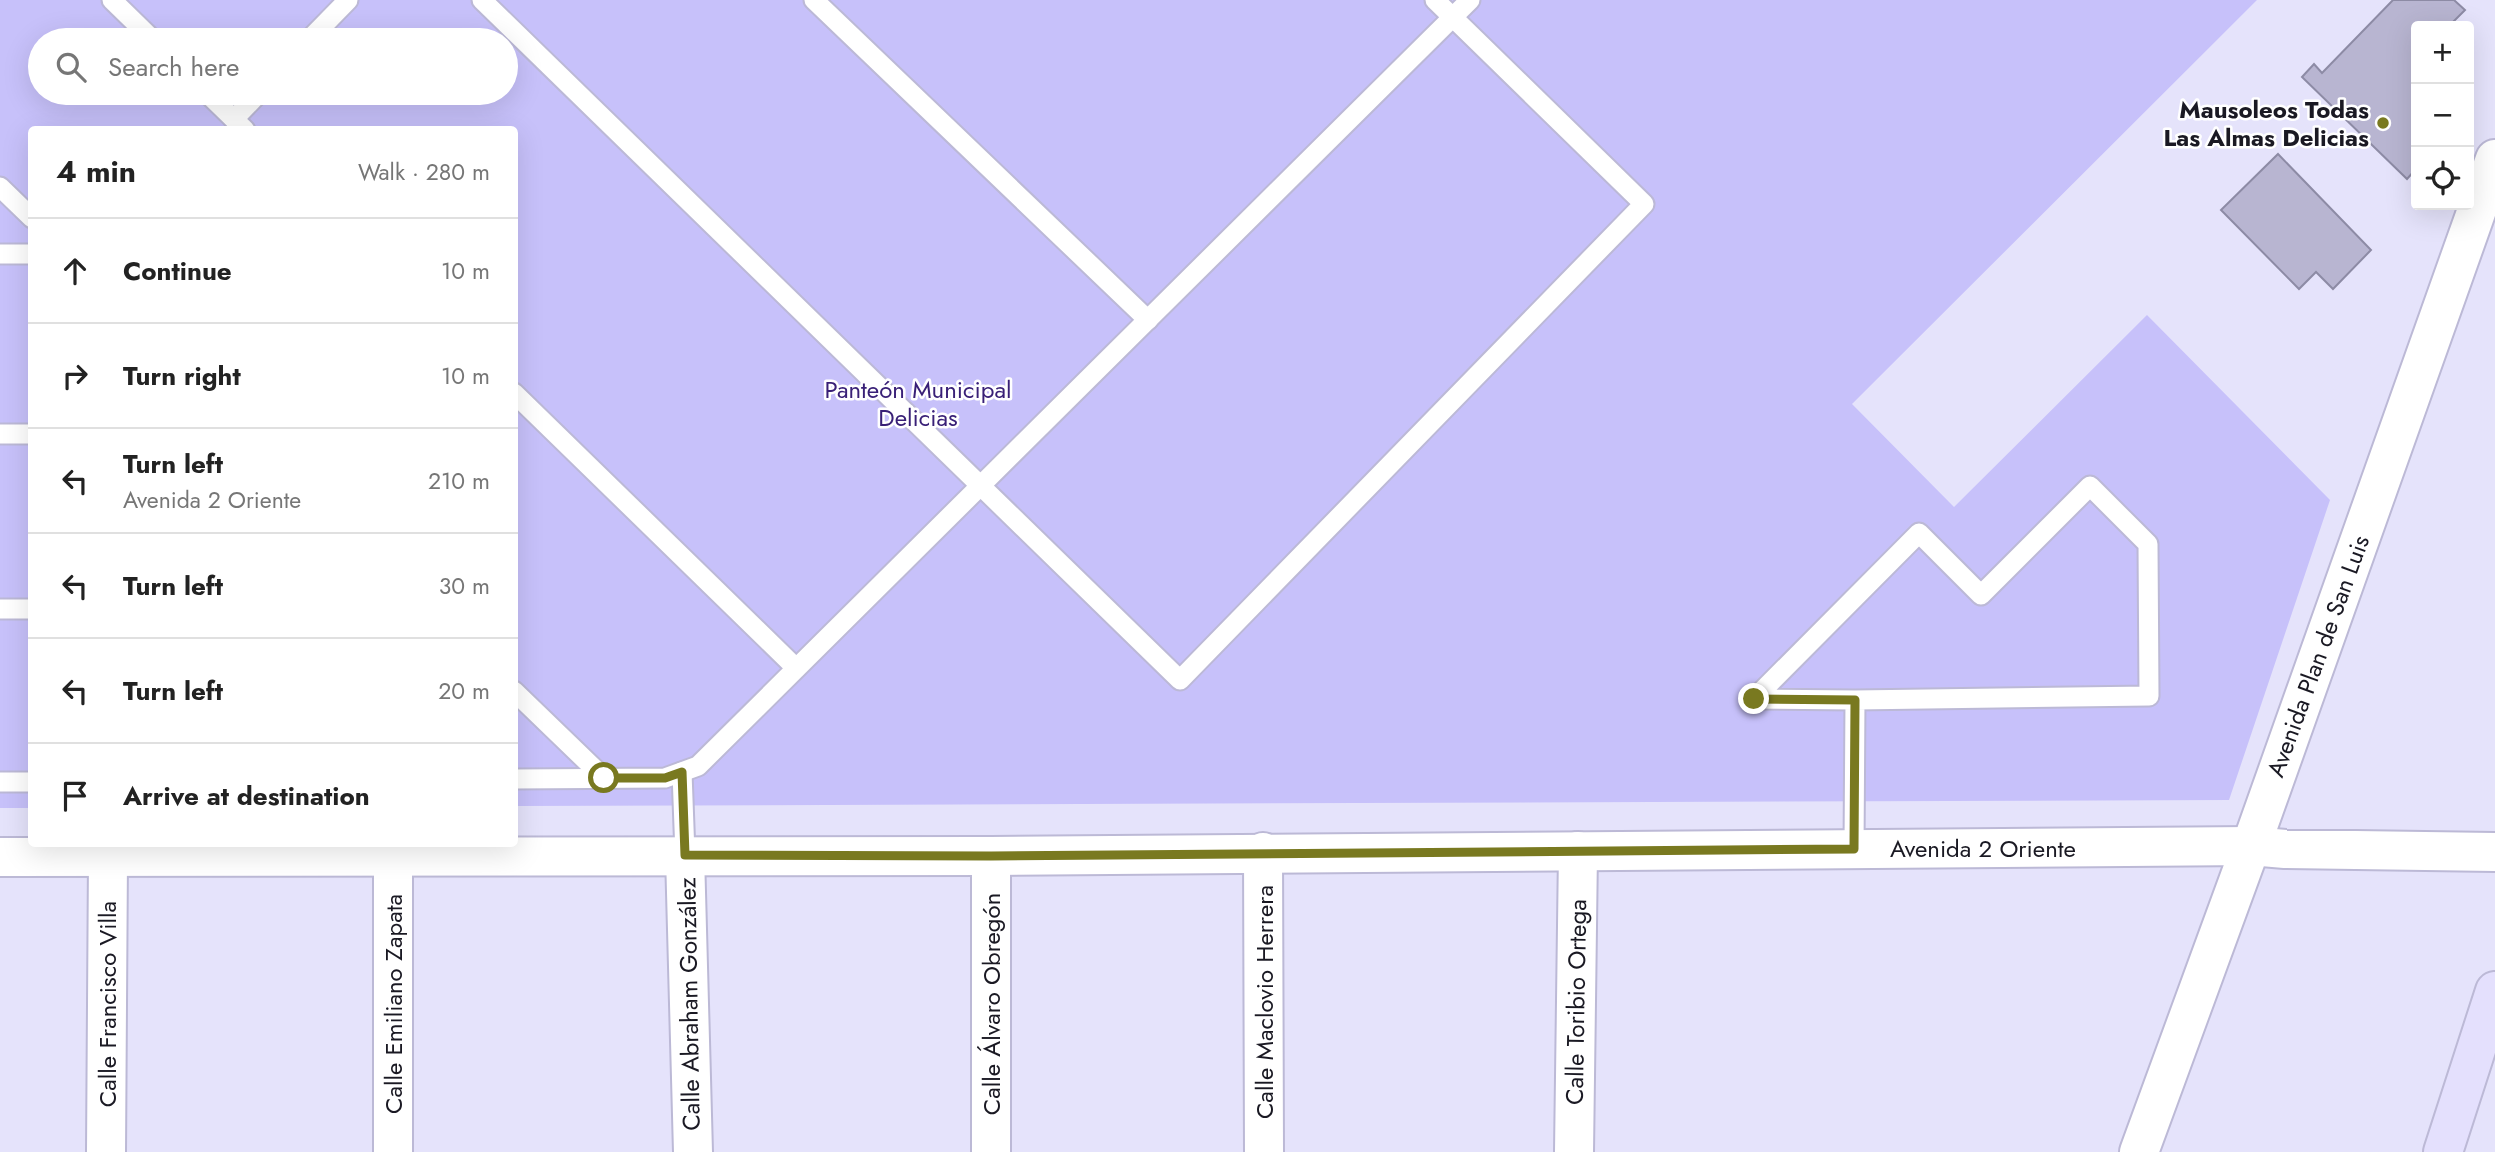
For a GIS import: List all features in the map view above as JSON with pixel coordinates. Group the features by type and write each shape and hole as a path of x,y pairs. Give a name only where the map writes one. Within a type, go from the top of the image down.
{"main road":[{"path":"2443,1152 2495,991"}],"street":[{"name":"Avenida Plan de San Luis","path":"2139,1152 2251,846 2495,159"},
{"name":"Avenida 2 Oriente","path":"0,857 991,856 2251,846 2286,849 2495,852"},
{"name":"Calle Toribio Ortega","path":"1574,1152 1578,851"},
{"name":"Calle Maclovio Herrera","path":"1263,852 1264,1152"},
{"name":"Calle Abraham González","path":"685,855 693,1152"},
{"name":"Calle Francisco Villa","path":"106,1152 108,856"},
{"name":"Calle Emiliano Zapata","path":"393,856 393,1152"},
{"name":"Calle Álvaro Obregón","path":"991,856 991,1152"}],"lane":[{"path":"112,0 141,28"},
{"path":"321,28 348,0"},
{"path":"482,0 511,28"},
{"path":"814,0 1148,320"},
{"path":"518,35 1180,680 1644,204 1435,0"},
{"path":"518,779 665,778 698,766 1470,0"},
{"path":"219,105 239,124 251,105"},
{"path":"0,187 28,214"},
{"path":"0,254 28,254"},
{"path":"518,397 796,668"},
{"path":"0,435 28,434"},
{"path":"2090,486 2148,544 2149,696 1855,700 1754,699 1919,533 1981,595 2090,486"},
{"path":"0,609 28,609"},
{"path":"518,695 604,778"},
{"path":"1854,849 1855,700"},
{"path":"682,772 685,855"},
{"path":"0,782 28,782"}],"green space":[{"name":"Panteón Municipal Delicias","path":"0,0 2257,0 1852,404 1954,507 2147,315 2330,500 2229,800 518,806 518,126 28,126 28,808 0,808"}],"building":[{"name":"Mausoleos Todas Las Almas Delicias","path":"2393,0 2454,0 2465,10 2454,21 2411,21 2411,175 2407,179 2302,77 2314,64 2322,73"},
{"path":"2278,154 2371,250 2333,289 2316,272 2299,289 2221,210"}],"place":[{"name":"Mausoleos Todas Las Almas Delicias","path":"2383,123"}],"route":[{"path":"604,778 665,778 682,772 685,855 991,856 1854,849 1855,700 1754,699"}]}
